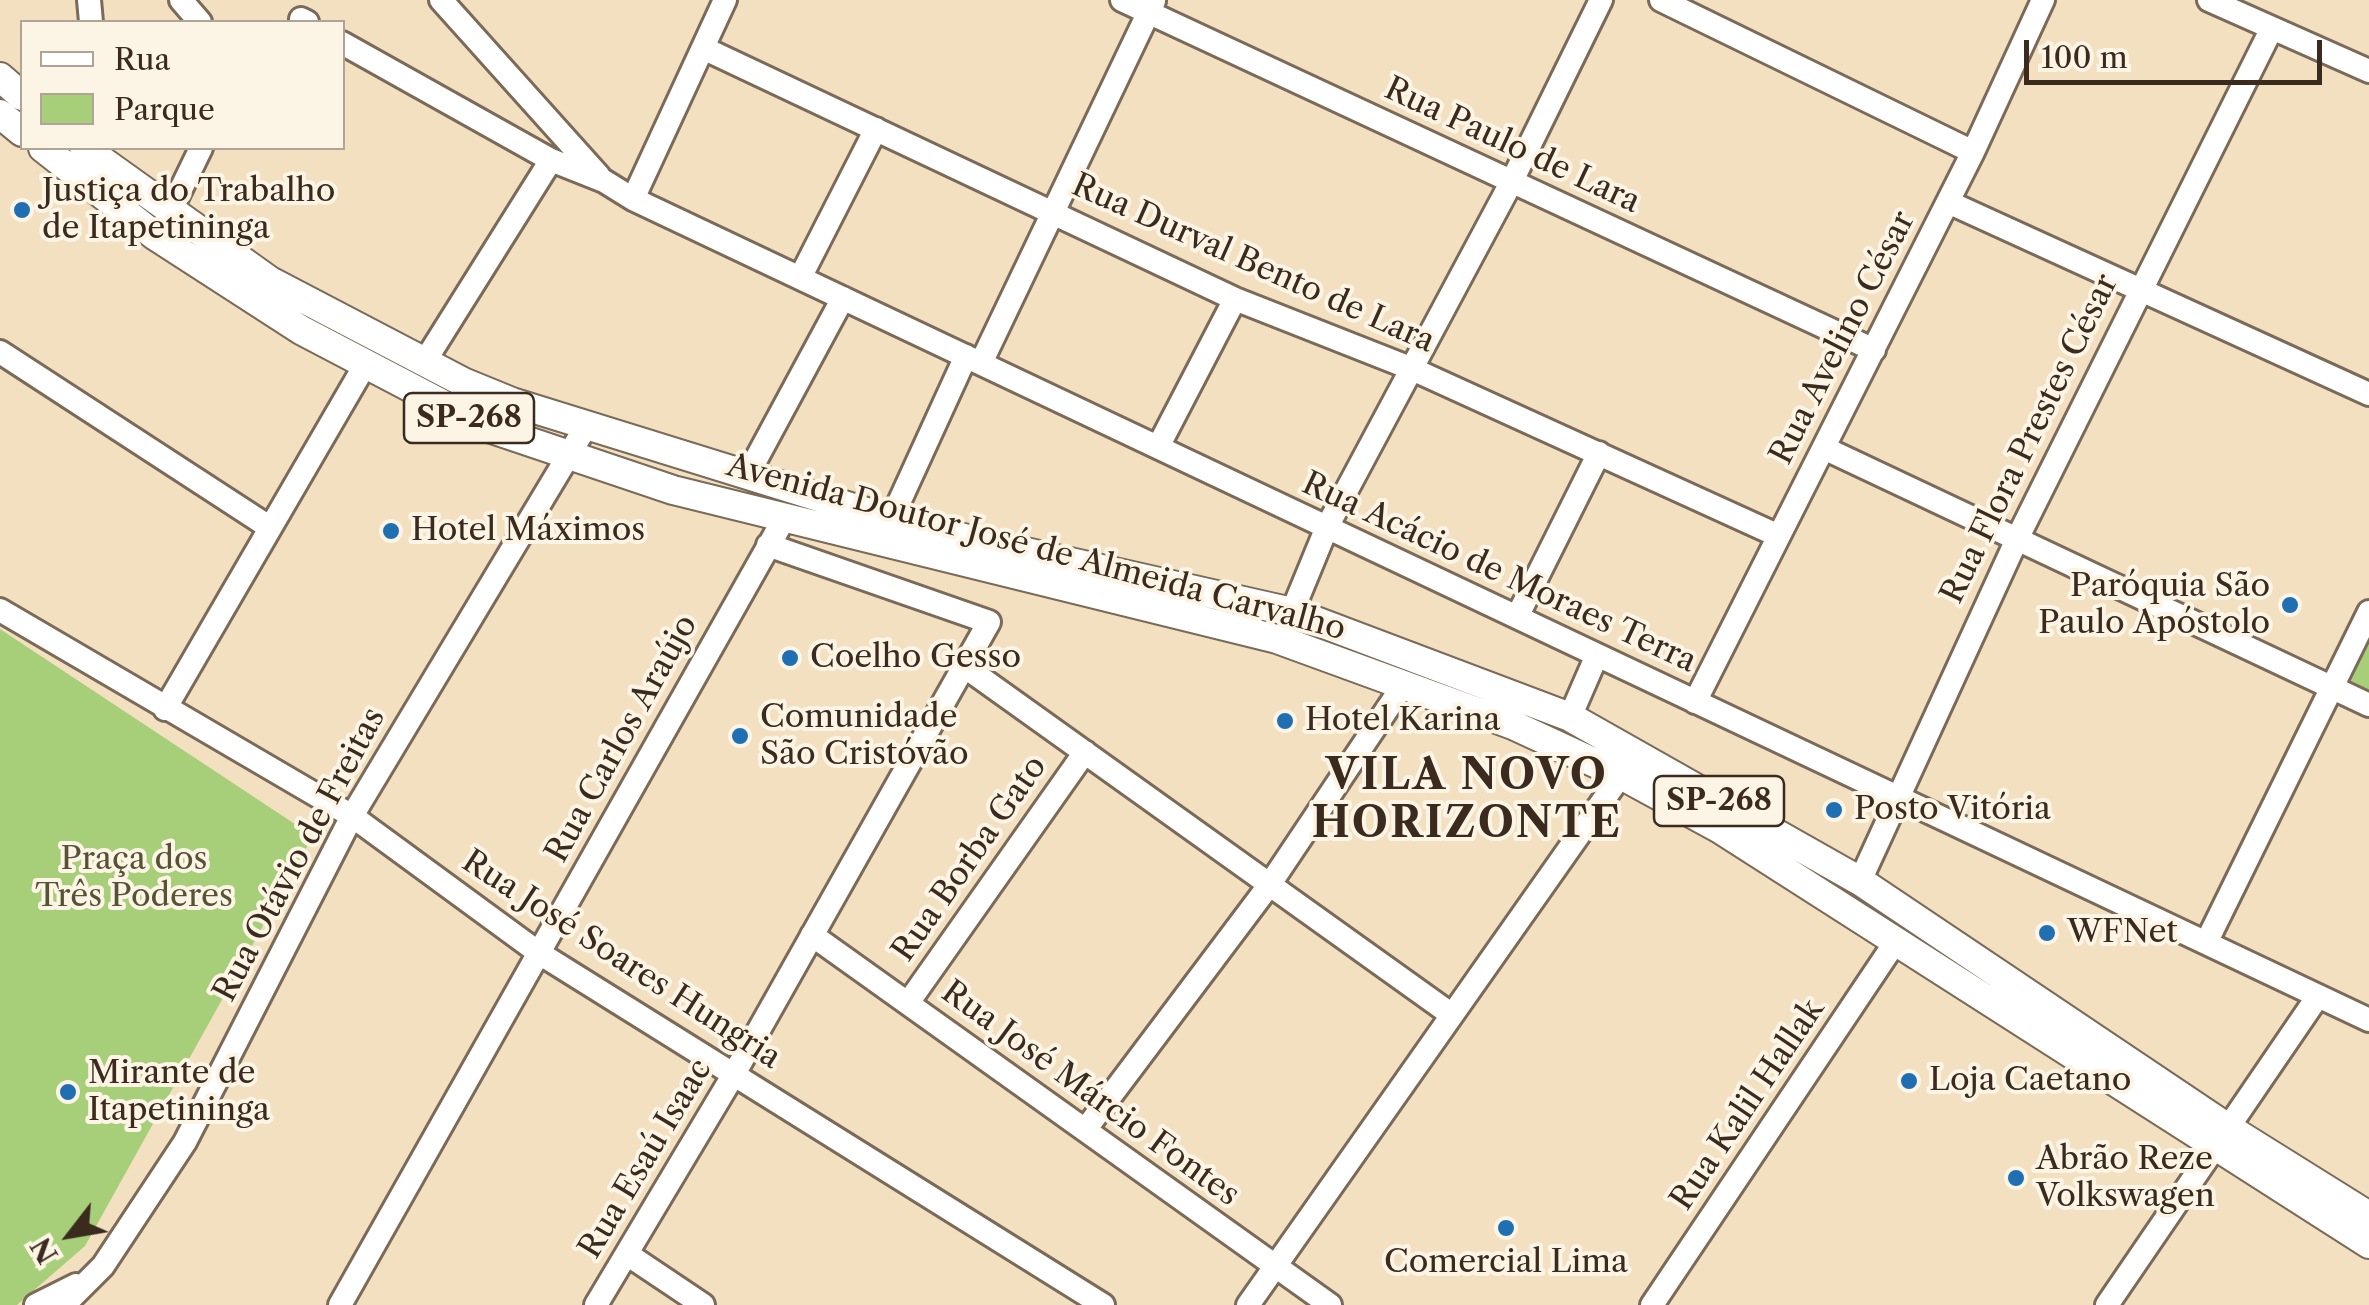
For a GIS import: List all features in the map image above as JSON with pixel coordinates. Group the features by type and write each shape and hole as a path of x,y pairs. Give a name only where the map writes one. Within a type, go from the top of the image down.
{"main road":[{"path":"0,77 20,94"},
{"name":"Avenida Doutor José de Almeida Carvalho","path":"46,150 154,235 301,330 486,427 673,490 1277,640 1513,725 1720,828 1896,941 2222,1136 2369,1216"},
{"name":"Avenida Doutor José de Almeida Carvalho","path":"105,156 170,212 270,281 479,389 585,428 891,520 1070,565 1292,612 1570,717 1860,881 2369,1244"}],"street":[{"path":"182,0 198,20"},
{"name":"Rua Acácio de Moraes Terra","path":"441,0 604,181"},
{"path":"634,200 725,0"},
{"name":"Rua Paulo de Lara","path":"1122,0 1152,6 1512,182 1874,350"},
{"path":"1292,612 1327,527 1512,182 1601,0"},
{"path":"1661,0 1973,152"},
{"name":"Rua Avelino César","path":"1696,702 1973,152 2043,0"},
{"path":"2208,0 2364,69 2369,44"},
{"path":"891,520 1051,212 1152,6"},
{"name":"Rua Flora Prestes César","path":"1860,881 2018,537 2270,30"},
{"name":"Rua Acácio de Moraes Terra","path":"345,45 551,160 604,181 634,200 2369,1020"},
{"name":"Rua Durval Bento de Lara","path":"704,48 1235,299 1410,368 1779,536"},
{"path":"800,278 876,129"},
{"path":"170,212 201,150"},
{"path":"425,361 551,160"},
{"path":"1948,202 2140,286 2369,394"},
{"path":"747,476 843,298"},
{"path":"1158,448 1235,299"},
{"path":"0,352 270,527"},
{"path":"165,708 365,364"},
{"name":"Rua Otávio de Freitas","path":"64,1305 104,1266 185,1142 352,816 585,428"},
{"path":"1826,449 2369,705"},
{"path":"1517,617 1600,453"},
{"name":"Rua Carlos Araújo","path":"340,1305 784,517"},
{"name":"Rua Esaú Isaac","path":"596,1305 734,1074 989,622 768,545"},
{"name":"Rua José Soares Hungria","path":"0,610 352,816 540,953 1103,1305"},
{"path":"2206,943 2369,612"},
{"path":"1570,717 1597,655"},
{"path":"964,666 1452,1015"},
{"path":"1085,1130 1270,884 1404,684"},
{"name":"Rua Borba Gato","path":"908,1003 1085,752"},
{"path":"1248,1305 1621,776"},
{"name":"Rua José Márcio Fontes","path":"812,935 1330,1305"},
{"name":"Rua Kalil Hallak","path":"1652,1305 1896,941"},
{"path":"2107,1305 2318,996"},
{"path":"628,1254 704,1305"},
{"path":"36,1305 104,1266"}],"green space":[{"name":"Praça dos Três Poderes","path":"0,629 313,836 85,1246 17,1305 0,1305"},
{"path":"2369,630 2369,691 2345,679"}],"place":[{"name":"Justiça do Trabalho de Itapetininga","path":"22,210"},
{"name":"Hotel Máximos","path":"391,531"},
{"name":"Paróquia São Paulo Apóstolo","path":"2290,605"},
{"name":"Coelho Gesso","path":"790,658"},
{"name":"Hotel Karina","path":"1285,721"},
{"name":"Comunidade São Cristóvão","path":"740,736"},
{"name":"Posto Vitória","path":"1834,810"},
{"name":"WFNet","path":"2047,933"},
{"name":"Loja Caetano","path":"1909,1081"},
{"name":"Mirante de Itapetininga","path":"68,1092"},
{"name":"Abrão Reze Volkswagen","path":"2016,1178"},
{"name":"Comercial Lima","path":"1506,1228"}],"district":[{"name":"VILA NOVO HORIZONTE","path":"1467,801"}]}
